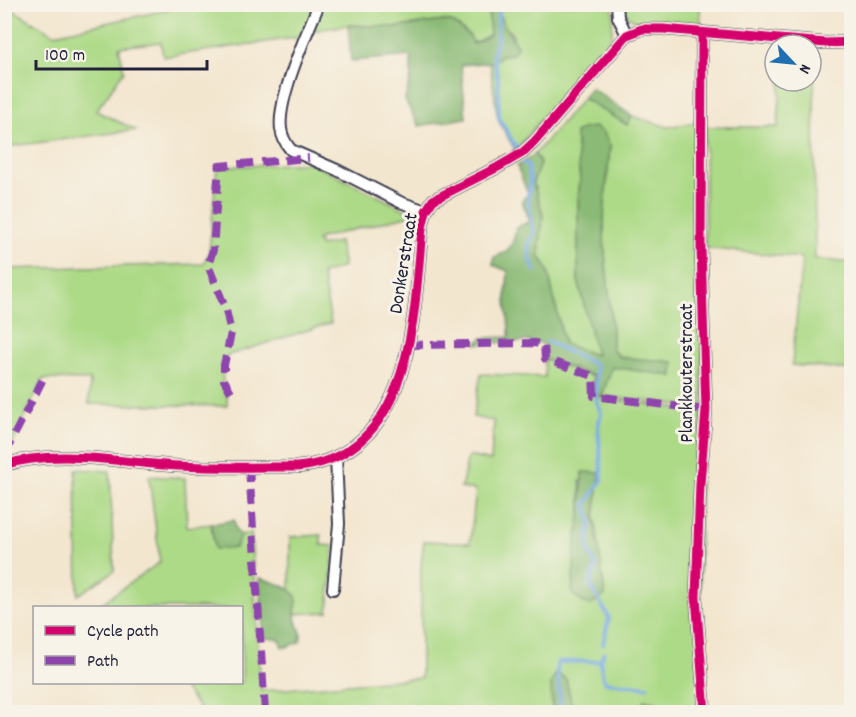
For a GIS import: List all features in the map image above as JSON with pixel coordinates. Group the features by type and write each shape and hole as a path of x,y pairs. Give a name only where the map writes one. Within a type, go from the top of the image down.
{"street":[{"name":"Donkerstraat","path":"319,4 299,54 281,110 281,127 286,144 291,150 400,202 426,211"},
{"path":"617,4 618,17 627,34 642,28 826,43 852,42"},
{"name":"Plankkouterstraat","path":"702,33 701,248 706,410 700,484 696,597 705,712"},
{"name":"Donkerstraat","path":"4,465 22,459 77,458 178,466 297,466 313,465 336,457 358,443 374,428 391,401 399,381 408,345 422,228 426,211 433,200 522,153 535,141 627,34"},
{"path":"333,589 339,524 336,457"}],"green space":[{"path":"488,4 490,35 472,44 470,36 452,22 443,21 398,27 348,25 311,31 323,5"},
{"path":"4,5 54,34 190,5 315,5 300,37 163,57 161,42 119,47 124,71 96,111 136,130 5,147"},
{"path":"488,5 501,5 501,17 517,47 513,54 501,55 494,62 461,65 466,118 419,126 405,100 411,78 411,56 351,61 348,25 398,27 443,21 452,22 470,36 473,44 490,35"},
{"path":"501,5 613,5 612,35 605,46 515,150 498,120 490,62 494,62 501,55 513,54 513,35 502,22"},
{"path":"623,5 700,5 701,26 636,21 624,14"},
{"path":"591,88 632,116 627,125 583,98"},
{"path":"780,93 814,93 815,259 851,263 851,370 792,365 802,258 705,248 705,127 778,127"},
{"path":"583,98 626,124 632,116 668,127 697,122 703,408 602,396 612,367 673,376 620,357 612,349 604,223 610,146 575,133 580,180 578,280 597,356 564,344 548,271 539,254 543,214 533,182 540,163 535,154"},
{"path":"595,127 604,133 610,146 604,223 612,349 620,357 674,362 673,376 612,367 602,396 593,393 594,376 545,359 544,344 530,341 476,344 482,338 509,337 506,297 508,271 493,265 494,257 504,253 510,247 516,228 530,221 522,201 528,194 517,166 535,154 540,164 533,182 543,214 539,254 548,271 564,344 596,355 578,280 580,179 575,133 585,128"},
{"path":"311,163 414,214 317,239 320,246 339,242 344,267 322,274 331,323 229,355 222,363 223,389 227,397 227,406 89,404 90,380 43,379 8,453 4,452 4,269 203,264 209,252 217,167"},
{"path":"544,359 593,377 592,394 595,397 703,412 700,441 700,712 663,712 665,707 645,700 641,712 569,712 571,701 552,712 202,712 181,684 243,684 243,606 98,606 160,562 149,476 185,478 187,527 211,524 215,549 235,548 241,535 251,533 261,691 421,678 421,563 424,541 470,543 476,490 461,488 468,456 491,461 494,421 473,417 481,374 545,377","holes":["599,473 595,517 602,576 575,549 581,511 580,481"]},
{"path":"76,469 110,471 114,571 78,595"},
{"path":"582,472 600,473 595,517 605,595 591,605 582,602 572,594 575,549 581,511"},
{"path":"234,520 236,531 241,535 235,548 215,549 211,524"},
{"path":"321,535 321,545 334,546 328,612 294,614 295,594 290,591 290,537"},
{"path":"259,578 280,584 294,593 297,599 295,615 301,634 300,642 282,647 279,639 264,638"},
{"path":"556,673 566,679 571,701 569,712 552,712 551,683"},
{"path":"645,699 665,707 663,712 641,712"}],"waterway":[{"path":"501,4 493,55 498,79 499,118 517,149"},
{"path":"523,163 527,164 530,180 528,200 534,233 529,243 530,258 535,271"},
{"path":"548,342 596,365 596,395"},
{"path":"596,398 601,413 598,426 602,480 586,504 591,523 588,550 596,566 590,584 609,618 603,644"},
{"path":"561,712 558,662 600,661 604,652"},
{"path":"600,661 606,682 647,687"}],"marked path":[{"path":"231,392 224,380 224,365 231,333 226,310 208,265 213,250 219,166 309,158"},
{"path":"408,345 535,343 544,345 545,359 593,376 594,396 706,410"},
{"path":"4,455 43,379"},
{"path":"249,467 265,712"}],"cycle path":[{"path":"4,465 24,460 68,457 178,466 297,467 335,457 364,437 385,410 400,376 410,339 422,228 426,211 433,200 522,153 627,35 642,29 663,29 826,43 852,42"},
{"path":"702,33 701,248 706,410 700,484 696,597 705,712"}]}
